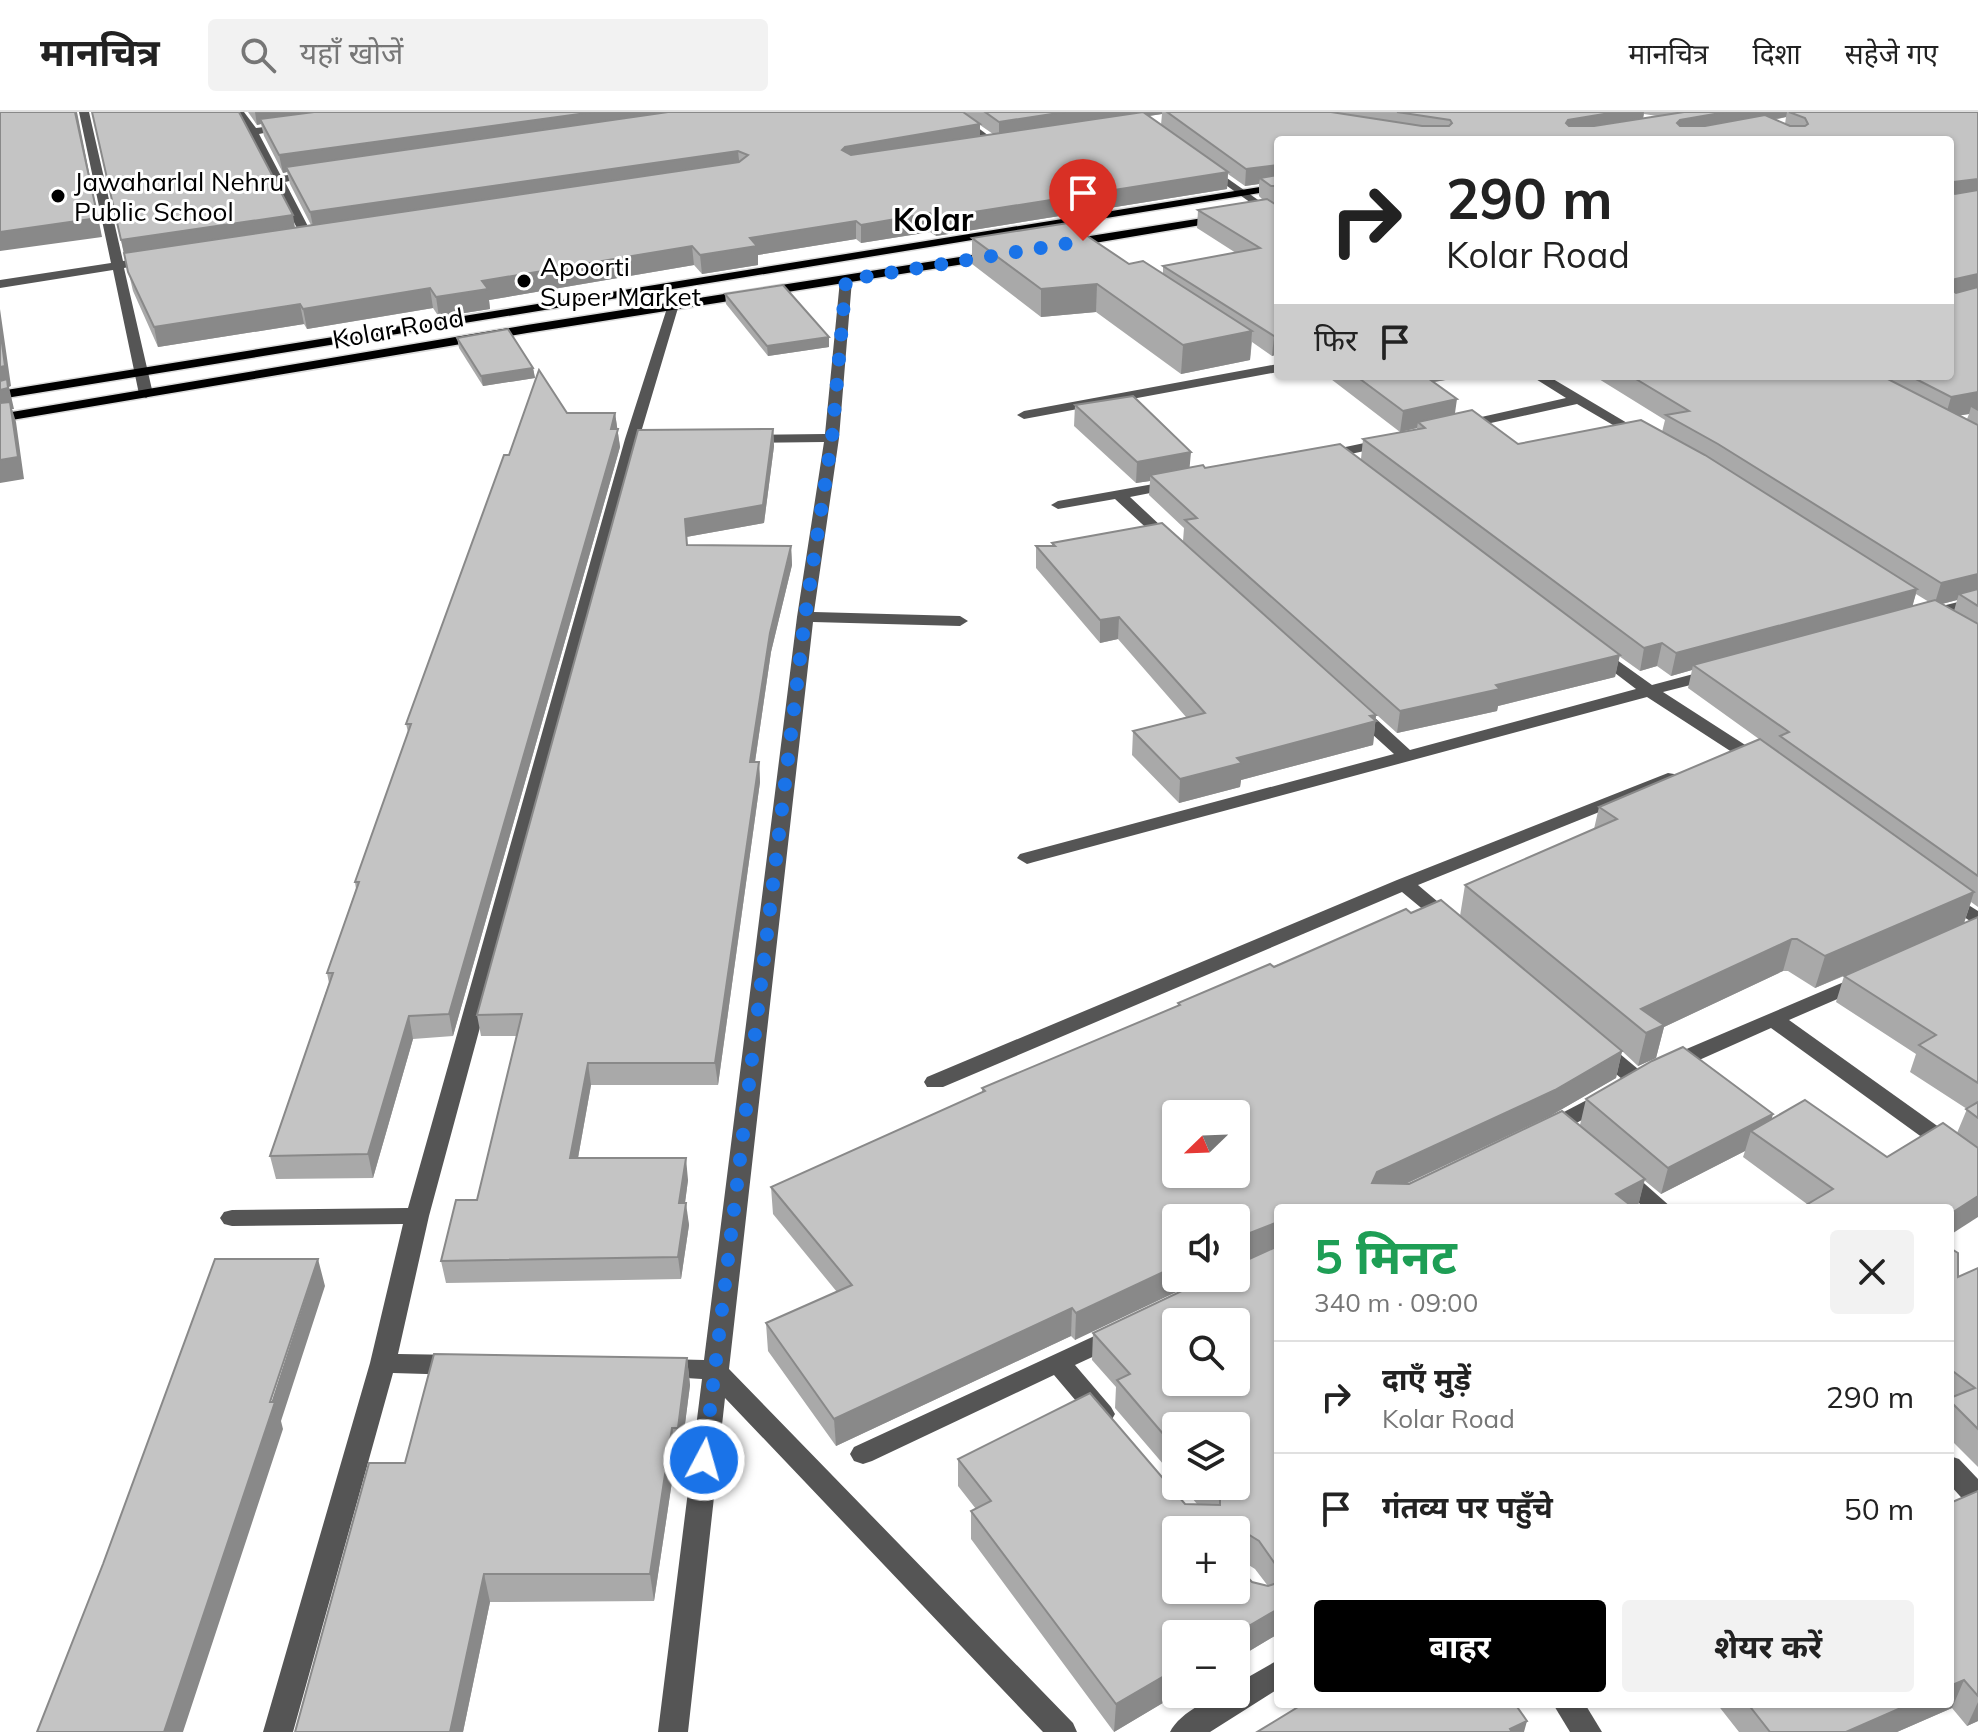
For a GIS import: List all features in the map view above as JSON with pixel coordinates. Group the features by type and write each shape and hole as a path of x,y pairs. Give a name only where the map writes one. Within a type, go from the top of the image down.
{"main road":[{"name":"Kolar Road","path":"0,395 1274,188"},
{"path":"1052,246 1271,210"},
{"name":"Kolar Road","path":"0,418 1005,254"}],"street":[{"path":"84,112 146,394"},
{"path":"239,112 253,132 307,236"},
{"path":"950,112 996,145"},
{"path":"253,132 300,126"},
{"path":"982,147 1011,143"},
{"path":"1194,157 1271,210"},
{"path":"277,180 323,173"},
{"path":"291,239 323,234"},
{"path":"1083,241 1096,249"},
{"path":"0,284 165,258"},
{"path":"673,1732 805,617 832,438 846,280"},
{"path":"278,1732 383,1363 417,1216 640,439 672,308"},
{"path":"1264,360 1274,366"},
{"path":"1024,415 1274,369"},
{"path":"1544,380 1655,443"},
{"path":"1442,430 1576,400"},
{"path":"725,439 832,438"},
{"path":"1306,459 1397,440"},
{"path":"1338,453 1363,472"},
{"path":"1058,505 1197,480"},
{"path":"1119,495 1188,558"},
{"path":"1900,622 1923,609 1978,602"},
{"path":"1923,609 1954,629"},
{"path":"805,617 960,621"},
{"path":"1576,634 1651,692 1779,776"},
{"path":"1027,858 1739,667"},
{"path":"1339,694 1408,757"},
{"path":"1712,760 1742,749"},
{"path":"935,1082 1404,884 1683,772"},
{"path":"1404,884 1465,935"},
{"path":"1928,884 1973,928"},
{"path":"1532,1137 1636,1079 1890,967"},
{"path":"1773,1019 1978,1166"},
{"path":"1588,1038 1636,1079"},
{"path":"1559,1124 1581,1143"},
{"path":"1604,1161 1655,1204"},
{"path":"232,1218 417,1216"},
{"path":"863,1454 1140,1323"},
{"path":"1058,1362 1119,1434"},
{"path":"383,1363 477,1365"},
{"path":"635,1368 714,1370 1062,1732"},
{"path":"1954,1471 1978,1497"},
{"path":"1185,1732 1274,1676"},
{"path":"1571,1708 1587,1732"}],"building":[{"path":"0,112 75,112 98,218 0,232"},
{"path":"92,112 239,112 293,215 121,240"},
{"path":"314,112 594,112 279,155 260,119"},
{"path":"668,112 963,112 980,124 842,150 851,155 1143,112 1228,172 936,218 930,213 861,225 856,221 750,238 757,246 700,255 692,246 482,281 488,289 436,297 430,288 303,309 300,304 154,327 128,272 124,253 739,162 748,155 738,151 310,212 286,167"},
{"path":"985,112 1065,112 999,122"},
{"path":"1167,112 1331,112 1422,126 1449,126 1452,123 1450,120 1397,112 1616,112 1568,120 1566,123 1569,126 1594,126 1684,112 1726,112 1677,123 1680,126 1705,126 1765,115 1790,126 1805,126 1808,124 1805,118 1789,112 1978,112 1978,179 1954,182 1954,136 1274,136 1274,166 1246,169"},
{"path":"1274,176 1274,186 1271,186 1260,178"},
{"path":"1978,190 1978,274 1955,279 1954,283 1954,193"},
{"path":"1267,199 1274,203 1274,336 1163,266 1260,248 1198,210"},
{"path":"1068,223 1129,264 1143,261 1252,331 1183,345 1097,284 1041,289 972,238"},
{"path":"783,285 829,337 767,346 725,294"},
{"path":"1978,287 1978,392 1951,397 1918,380 1954,380 1954,292"},
{"path":"0,328 5,366 0,367"},
{"path":"508,329 533,368 481,376 457,338"},
{"path":"539,370 567,413 615,413 611,429 618,429 449,1014 409,1016 368,1154 270,1156 333,973 327,973 359,882 355,882 411,724 406,724 504,455 509,455"},
{"path":"7,379 8,388 0,390 0,381"},
{"path":"1361,380 1431,380 1457,399 1403,411"},
{"path":"1638,380 1890,380 1978,425 1978,574 1941,583 1666,415 1689,411"},
{"path":"1133,396 1191,452 1137,462 1075,405"},
{"path":"10,402 18,457 0,460 0,403"},
{"path":"1472,410 1518,444 1641,420 1705,455 1917,589 1676,653 1662,643 1644,648 1363,439 1425,428 1418,422"},
{"path":"773,429 763,505 685,519 687,545 791,546 770,633 750,762 759,762 715,1063 588,1063 570,1158 686,1158 679,1203 686,1203 678,1257 441,1261 456,1200 477,1200 522,1014 477,1015 638,430"},
{"path":"1340,444 1620,655 1496,685 1500,689 1400,711 1185,520 1197,518 1150,475"},
{"path":"1162,523 1376,715 1370,716 1376,721 1237,758 1242,763 1180,779 1133,731 1205,713 1119,617 1100,620 1036,546 1055,546 1052,543"},
{"path":"1978,589 1978,606 1959,594"},
{"path":"1935,600 1978,624 1978,876 1780,736 1789,732 1693,665"},
{"path":"1760,739 1974,892 1825,956 1792,939 1641,1009 1664,1025 1646,1033 1465,885 1617,819 1599,807"},
{"path":"1441,900 1622,1051 1555,1090 1377,1172 1372,1183 1409,1184 1562,1111 1645,1179 1616,1194 1629,1204 1274,1204 1274,1224 1250,1233 1250,1204 1162,1204 1162,1273 1076,1313 1072,1308 834,1419 766,1323 852,1285 771,1187 985,1091 982,1088 1270,964 1274,967 1406,909 1411,913"},
{"path":"1978,917 1978,1083 1919,1045 1936,1035 1844,976"},
{"path":"1683,1047 1773,1114 1668,1168 1586,1099"},
{"path":"1805,1100 1887,1157 1943,1123 1978,1148 1978,1196 1954,1211 1954,1204 1808,1204 1833,1189 1751,1131"},
{"path":"1978,1102 1978,1118 1966,1109"},
{"path":"1274,1248 1274,1562 1259,1541 1250,1535 1250,1516 1162,1516 1162,1604 1250,1604 1250,1580 1268,1586 1274,1584 1274,1611 1250,1625 1250,1620 1162,1620 1162,1677 1116,1704 971,1511 991,1501 958,1459 1090,1393 1162,1477 1162,1500 1220,1505 1220,1500 1250,1500 1250,1412 1162,1412 1162,1433 1117,1380 1130,1374 1093,1333 1179,1292 1250,1292 1250,1259"},
{"path":"1954,1250 1958,1253 1958,1277 1978,1268 1978,1429 1954,1405 1954,1396 1975,1388 1954,1372"},
{"path":"215,1259 318,1259 270,1402 275,1402 164,1732 37,1732 103,1564"},
{"path":"434,1354 687,1358 678,1428 672,1428 650,1574 484,1574 450,1732 295,1732 369,1463 405,1463"},
{"path":"1978,1491 1978,1696 1964,1680 1954,1684 1954,1501"},
{"path":"1296,1708 1518,1708 1527,1721 1510,1729 1512,1732 1257,1732"},
{"path":"1751,1708 1901,1708 1846,1732 1770,1732"}],"place":[{"name":"Jawaharlal Nehru Public School","path":"58,196"},
{"name":"Apoorti Super Market","path":"524,281"}],"district":[{"name":"Kolar","path":"933,219"}],"route":[{"path":"704,1460 805,617 832,438 846,280 1083,241"}]}
